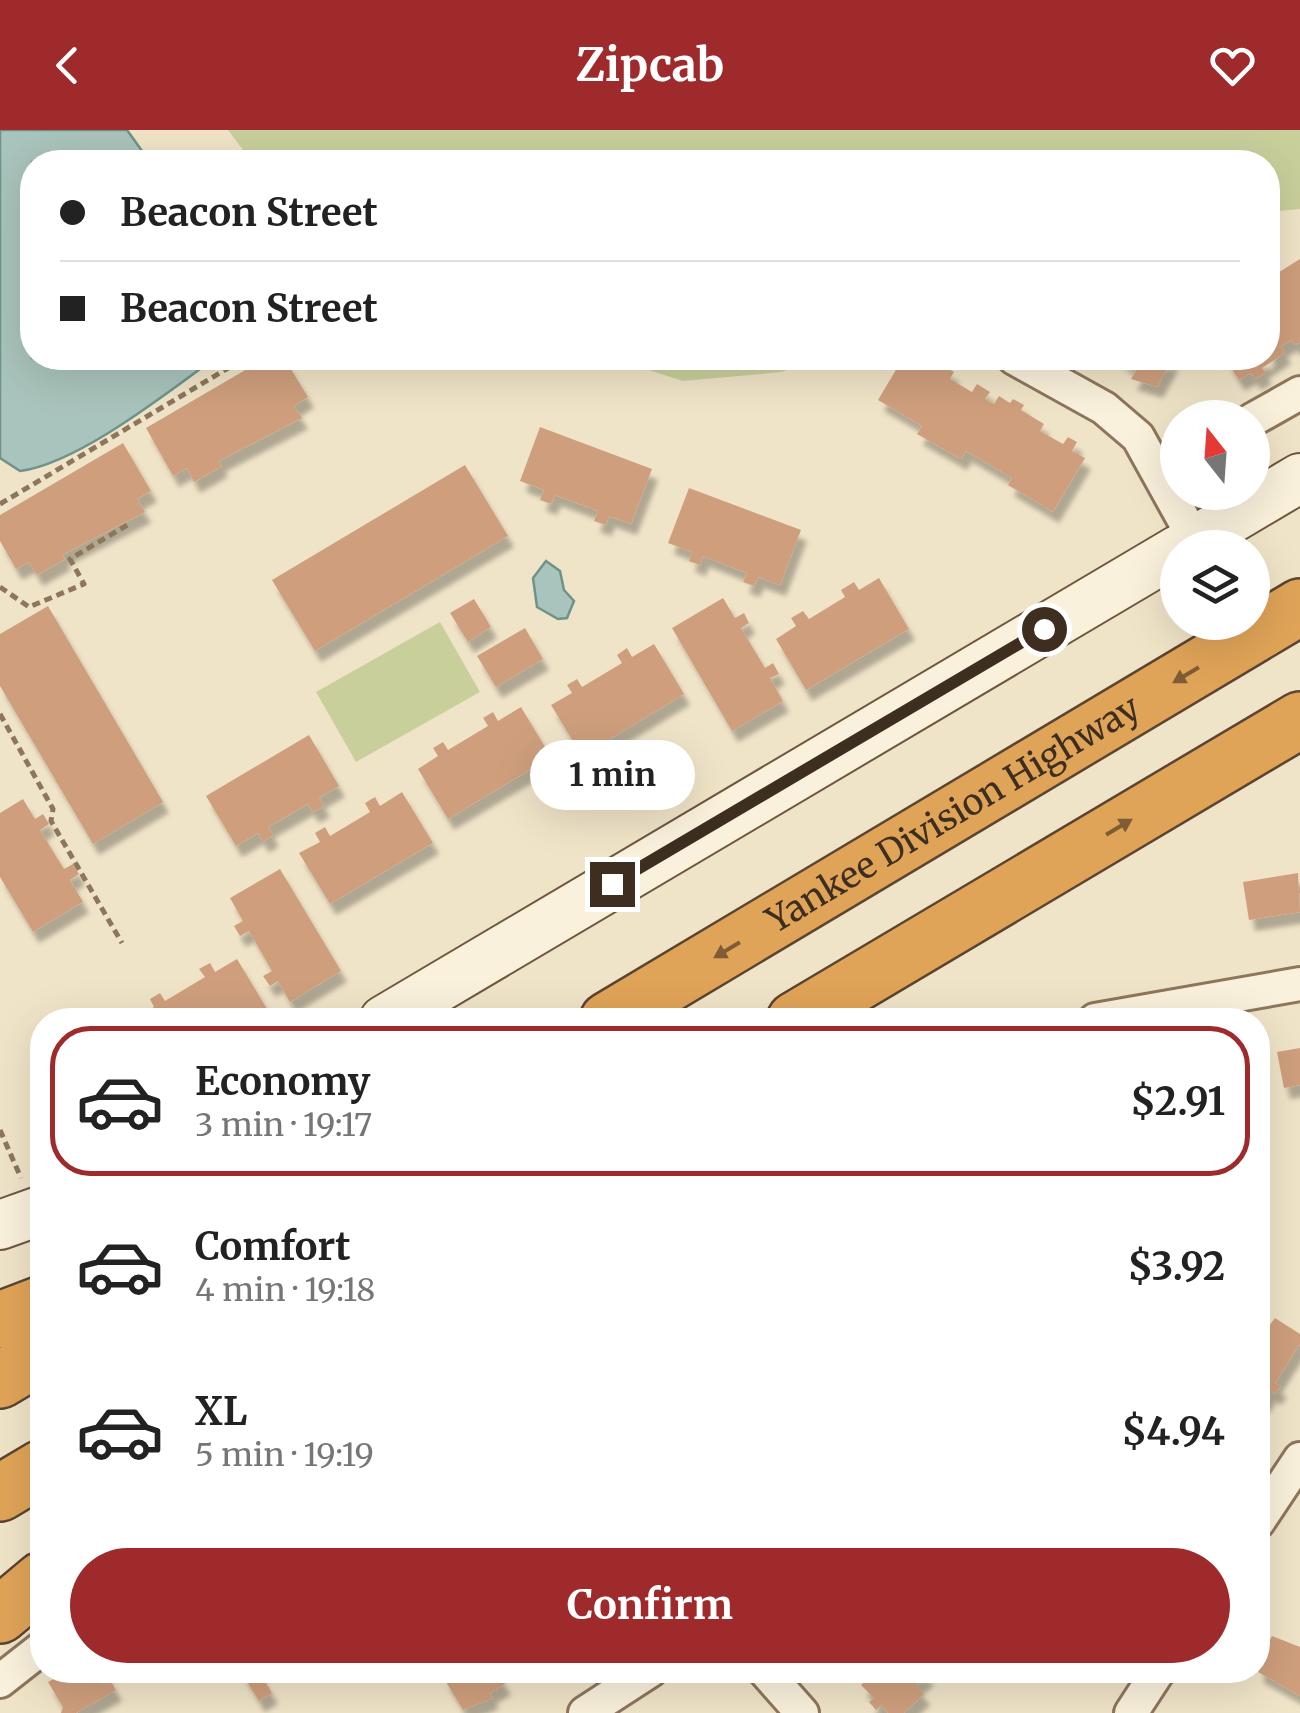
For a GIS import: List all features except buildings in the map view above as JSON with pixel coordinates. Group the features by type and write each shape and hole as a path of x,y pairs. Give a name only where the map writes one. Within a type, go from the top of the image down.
{"highway":[{"name":"Yankee Division Highway","path":"628,1008 1300,607"},
{"path":"815,1008 1300,720"},
{"path":"847,1008 1059,862"},
{"path":"0,1320 30,1309"},
{"path":"0,1380 30,1362"},
{"path":"0,1493 30,1475"},
{"path":"0,1615 30,1590"}],"street":[{"path":"1035,370 1114,416 1160,458"},
{"path":"1270,410 1300,393"},
{"path":"1212,530 1300,478"},
{"path":"404,1008 1160,561"},
{"path":"1164,1008 1300,984"},
{"path":"1270,1504 1300,1459"},
{"path":"0,1682 30,1658"},
{"path":"585,1713 631,1683"},
{"path":"775,1683 802,1713"},
{"path":"1131,1713 1151,1683"}],"path":[{"path":"0,504 225,370"},
{"path":"0,587 29,607 65,595 84,584 70,559 129,524"},
{"path":"0,714 53,809 52,820 122,943"},
{"path":"0,1130 26,1216"}],"green space":[{"path":"228,130 1300,130 1300,209 1280,211 1280,150 243,150"},
{"path":"649,370 787,370 782,372 683,381"},
{"path":"440,622 480,692 356,762 316,692"}],"water":[{"path":"0,130 127,130 141,150 20,150 20,370 198,370 68,455 20,471 0,458"},
{"path":"546,561 560,571 564,590 574,601 567,618 558,619 537,607 533,578"}],"route":[{"path":"612,884 1044,629"}]}
